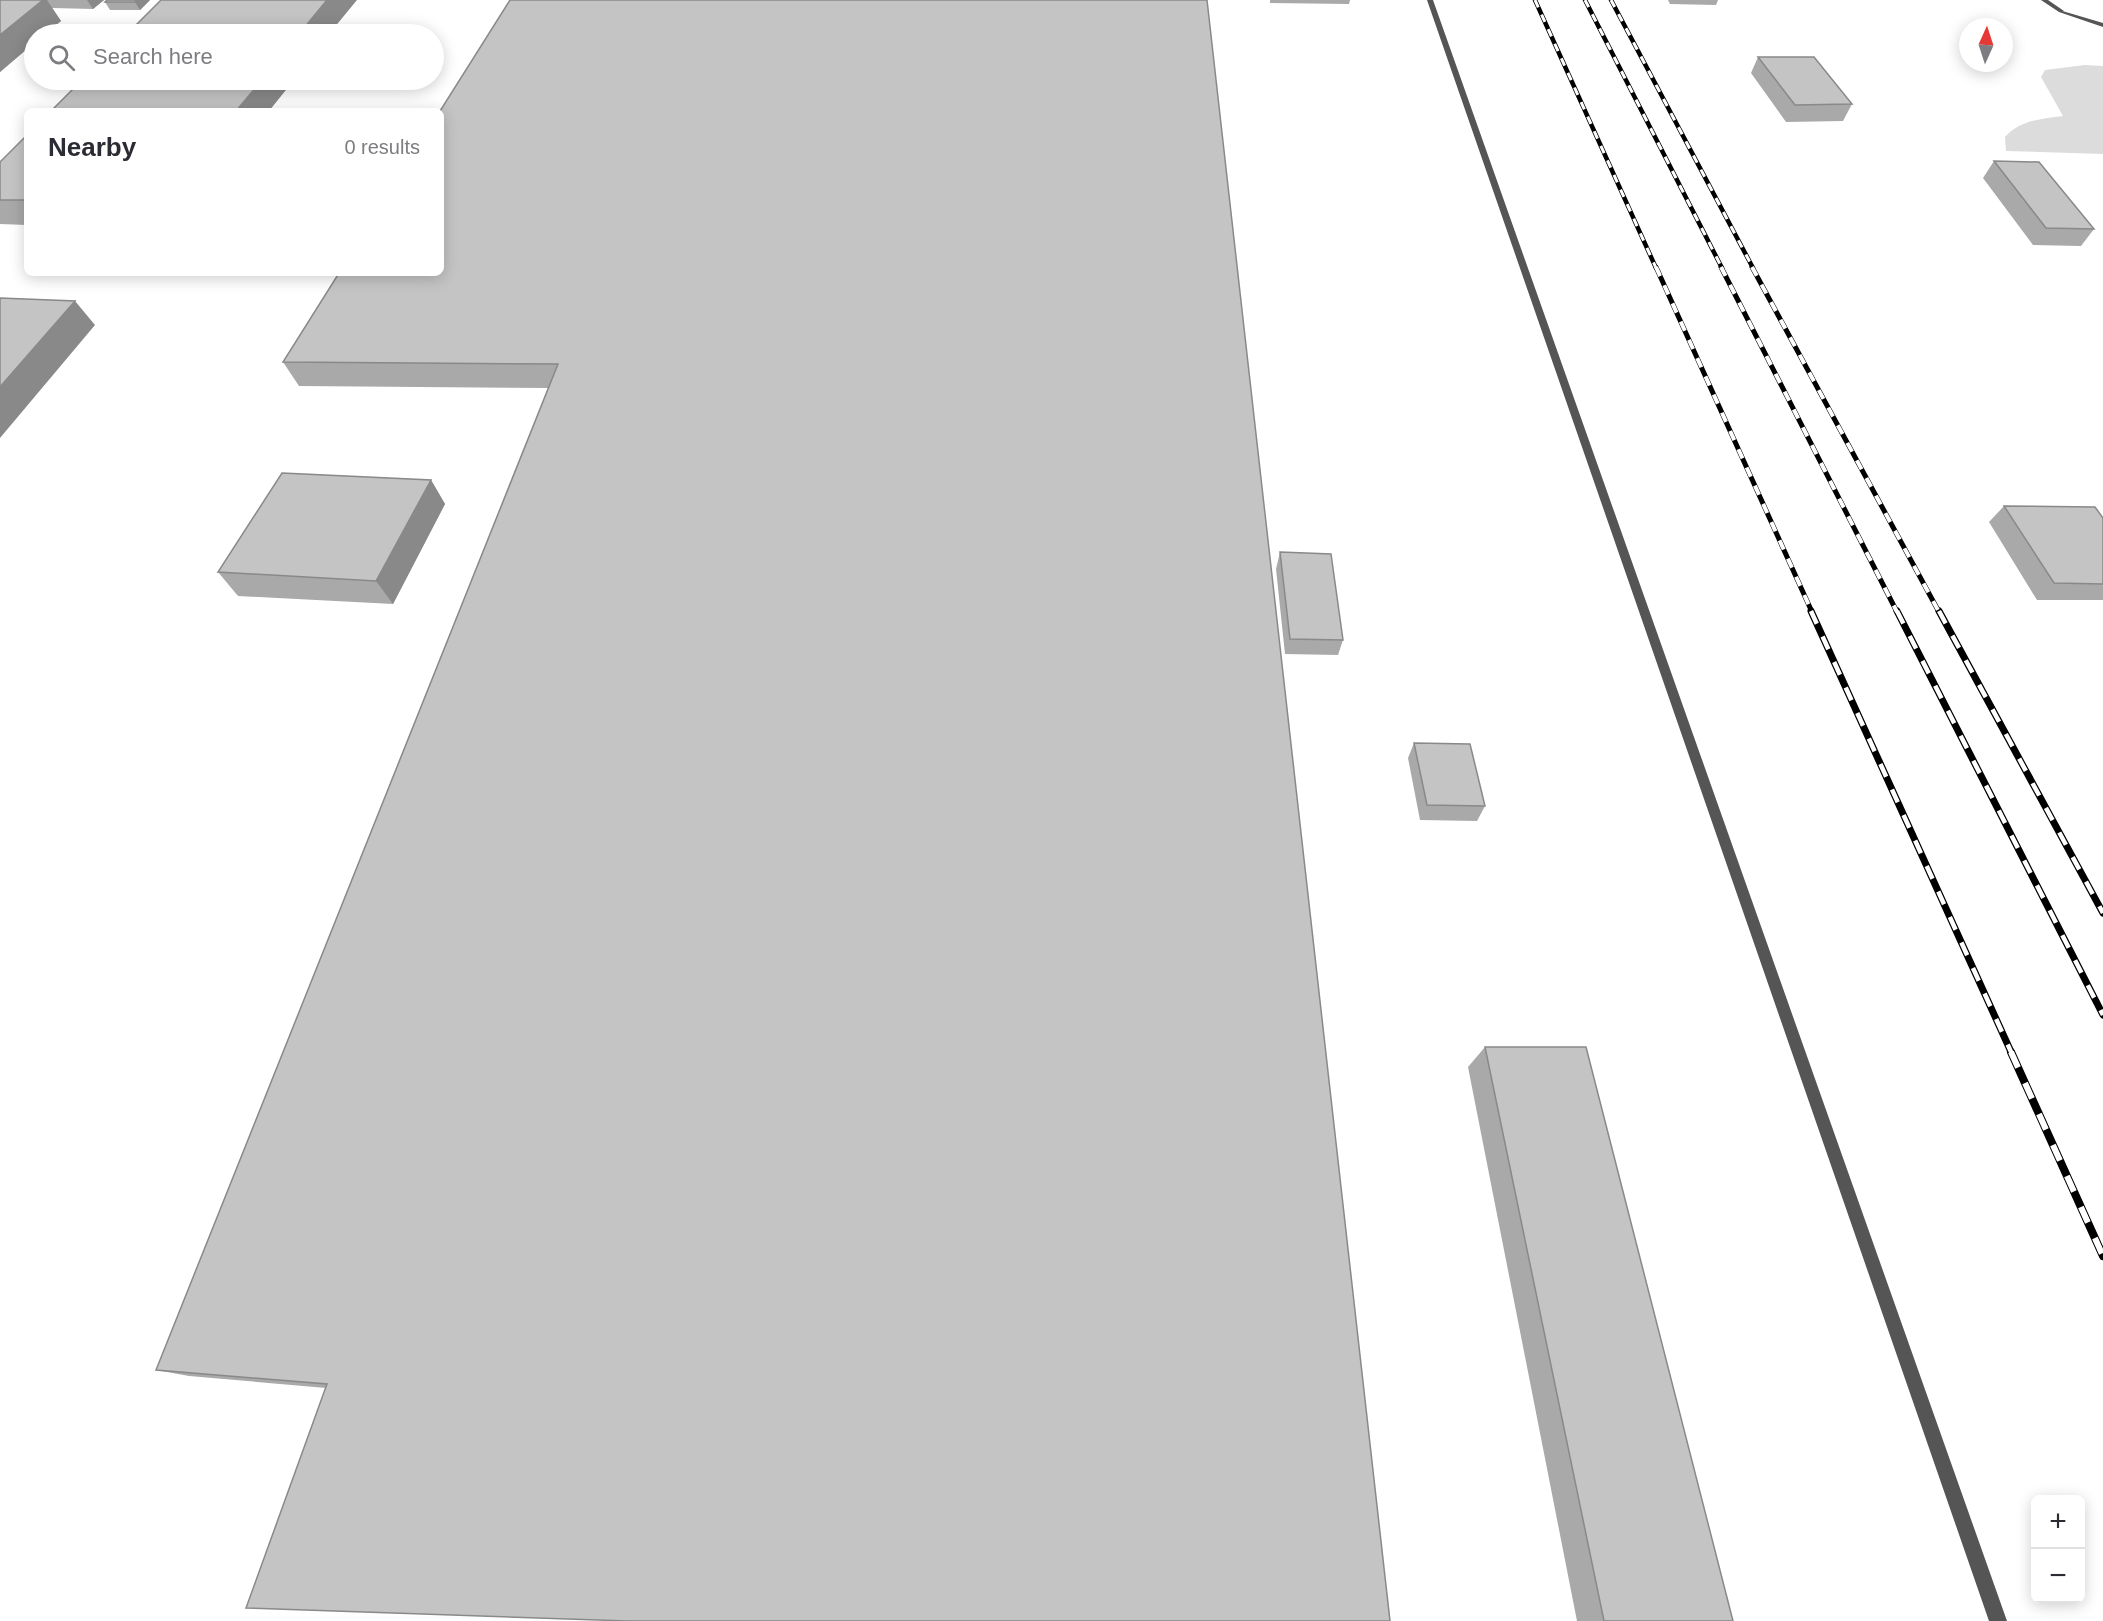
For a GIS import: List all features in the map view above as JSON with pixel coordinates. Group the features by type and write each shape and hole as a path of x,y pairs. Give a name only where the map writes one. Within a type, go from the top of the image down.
{"street":[{"path":"1430,0 1998,1621"},
{"path":"2044,0 2061,11 2103,25"}],"shaded area":[{"path":"2085,65 2103,66 2103,154 2006,151 2005,137 2017,127 2031,121 2063,116 2041,77 2045,70"}],"building":[{"path":"0,0 43,0 0,35"},
{"path":"107,0 137,0 135,2 105,2"},
{"path":"161,0 327,0 307,24 137,24"},
{"path":"510,0 1207,0 1390,1621 627,1621 246,1608 327,1384 156,1370 558,364 283,362 337,276 444,276 444,108 442,108"},
{"path":"1758,57 1814,57 1852,104 1795,105"},
{"path":"72,90 254,90 239,108 54,108"},
{"path":"24,138 24,200 0,200 0,162"},
{"path":"1994,161 2039,162 2094,229 2046,228"},
{"path":"0,298 75,301 0,387"},
{"path":"282,473 431,480 376,581 218,572"},
{"path":"2004,506 2095,507 2103,518 2103,584 2054,583"},
{"path":"1280,552 1331,554 1343,640 1290,639"},
{"path":"1414,743 1470,744 1485,806 1427,805"},
{"path":"1485,1047 1586,1047 1733,1621 1604,1621"}],"railway":[{"path":"1535,0 1656,268"},
{"path":"1585,0 1722,268"},
{"path":"1611,0 1753,268"},
{"path":"1656,267 1812,612"},
{"path":"1721,267 1897,612"},
{"path":"1752,267 1939,612"},
{"path":"1811,611 2012,1054"},
{"path":"1897,611 2103,1015"},
{"path":"1939,611 2103,913"},
{"path":"2011,1052 2103,1256"}]}
